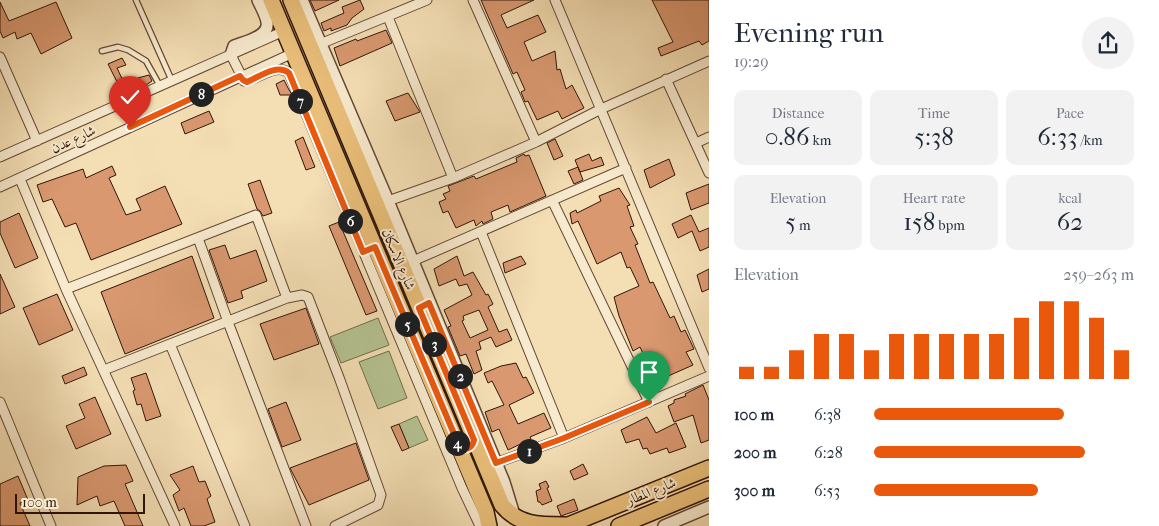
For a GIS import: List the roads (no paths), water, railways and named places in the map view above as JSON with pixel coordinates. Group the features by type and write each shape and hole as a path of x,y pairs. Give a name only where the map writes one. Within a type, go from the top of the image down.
{"main road":[{"name":"شارع الاسكان","path":"271,0 293,52 369,250 443,425 460,448 486,512 489,526"},
{"name":"شارع الاسكان","path":"291,0 315,40 424,305 474,440 490,462 502,505 507,513 516,520 532,525 567,526"},
{"path":"460,448 472,446 474,440"},
{"path":"468,469 474,461 490,462"},
{"name":"شارع المطار","path":"567,526 709,468"},
{"name":"شارع المطار","path":"619,526 709,489"}],"street":[{"path":"258,0 267,22 266,30 261,35 234,46 230,55 240,76 247,82 277,69 283,69 289,73 369,250"},
{"path":"302,0 315,40 413,261 424,305 490,462 564,438 709,376"},
{"path":"315,40 388,17 427,0"},
{"path":"473,0 536,142"},
{"path":"555,0 709,368"},
{"path":"388,17 453,178"},
{"name":"شارع عدن","path":"0,156 284,31"},
{"name":"شارع عدن","path":"0,187 293,52"},
{"path":"0,58 37,141"},
{"path":"388,202 453,178 536,142 601,108 709,61"},
{"path":"666,79 709,173"},
{"path":"696,143 709,138"},
{"path":"413,261 626,168"},
{"path":"20,179 66,289 175,526"},
{"path":"552,200 649,402"},
{"path":"66,289 256,215 287,298"},
{"path":"480,232 564,438"},
{"path":"198,238 306,526"},
{"path":"104,370 287,298 302,295 308,297 381,496 378,505 335,526"},
{"path":"170,344 245,526"},
{"path":"0,402 52,526"},
{"path":"443,425 480,526"},
{"path":"664,526 687,522 709,507"}],"lane":[{"path":"136,0 172,81"},
{"path":"102,51 118,47 146,60 160,86"}]}
